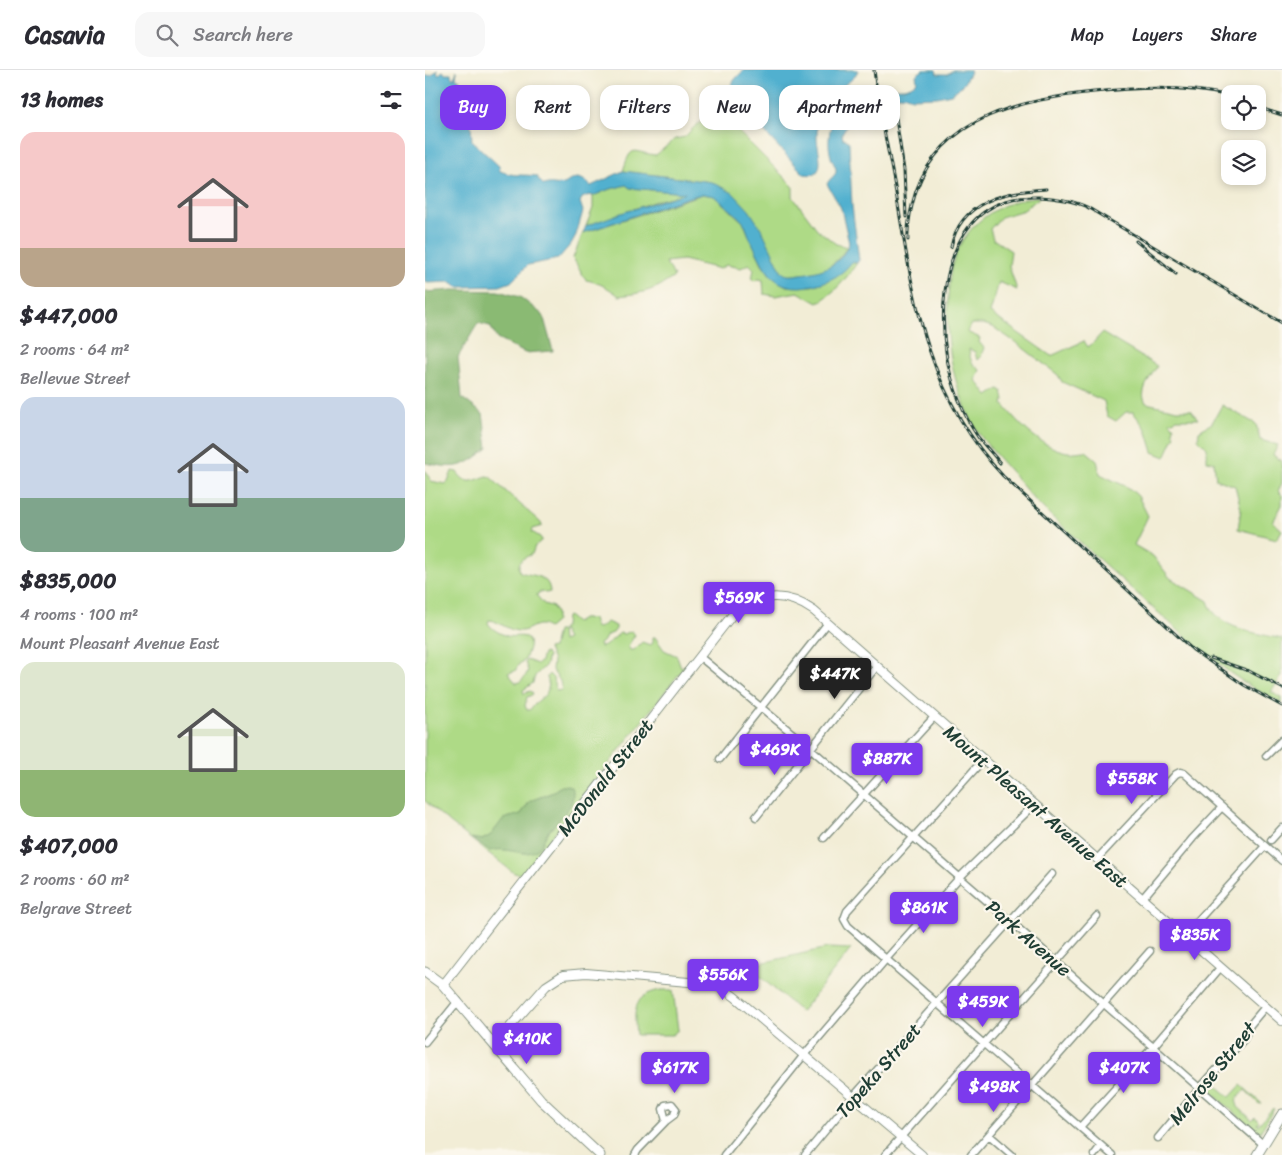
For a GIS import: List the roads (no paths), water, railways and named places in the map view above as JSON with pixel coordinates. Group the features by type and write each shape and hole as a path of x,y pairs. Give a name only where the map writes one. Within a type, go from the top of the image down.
{"main road":[{"path":"425,972 443,985 551,1110 600,1155"},
{"path":"1257,1155 1282,1114"}],"street":[{"name":"McDonald Street","path":"443,985 717,633 739,609 760,598 785,598"},
{"name":"Mount Pleasant Avenue East","path":"785,598 799,602 811,609 1282,1022"},
{"path":"720,759 827,624"},
{"name":"Park Avenue","path":"700,657 810,748 1057,961 1264,1145"},
{"path":"756,817 877,666"},
{"path":"824,838 934,717"},
{"path":"1266,756 1282,740"},
{"path":"983,760 847,911 844,919 848,926 1112,1155"},
{"path":"1097,859 1176,774 1180,772 1184,773 1282,861"},
{"path":"724,1155 804,1055 887,958 959,878 1034,805"},
{"path":"1142,899 1193,838 1222,807"},
{"path":"1271,840 1282,828"},
{"path":"1184,936 1265,846"},
{"name":"Topeka Street","path":"805,1155 853,1097 1052,874"},
{"path":"885,1155 1097,916"},
{"path":"971,1155 1150,951"},
{"path":"1080,1127 1153,1047 1220,968"},
{"path":"494,1045 552,981 569,974 586,973 711,984 718,986 735,997 922,1155"},
{"path":"425,1042 458,1002"},
{"name":"Melrose Street","path":"1158,1138 1244,1039 1250,1025 1265,1007"},
{"path":"635,1155 666,1121"},
{"path":"989,1135 1012,1155"},
{"path":"1094,1155 1101,1146"}],"water":[{"path":"437,70 438,75 443,71 445,74 451,74 452,78 454,78 457,71 456,78 460,80 457,85 440,85 440,130 471,130 472,141 499,166 500,171 514,175 537,176 544,185 564,184 577,178 582,179 591,186 623,171 712,182 733,193 749,210 762,230 782,272 786,275 809,273 830,266 841,257 849,243 841,208 827,184 836,170 830,150 830,130 844,130 842,133 843,140 844,138 849,142 852,206 859,260 857,263 852,262 844,271 825,282 800,287 788,286 771,276 765,268 746,227 733,211 714,196 703,194 583,233 586,226 685,193 630,188 626,185 582,198 580,202 583,211 576,235 558,259 528,265 511,282 500,286 458,287 451,282 427,283 425,281 425,76 432,75"},
{"path":"744,70 858,70 851,80 844,85 779,85 779,130 817,130 820,163 816,172 811,174 804,174 762,130 769,130 769,85 732,85"},
{"path":"923,70 936,70 937,74 947,74 953,70 971,70 964,83 951,94 937,97 912,98 900,96 900,88 914,84 917,81 916,75"}],"railway":[{"path":"874,70 917,308 927,344 940,379 956,412 977,445 1003,476 1193,650 1244,685 1282,706"},
{"path":"908,240 909,222 916,191 928,165 945,145 965,128 989,116 1040,100 1111,90 1179,89 1221,94"},
{"path":"1266,110 1282,115"},
{"path":"898,130 904,170 906,217"},
{"path":"951,247 956,231 974,209 1001,196 1016,192 1046,189"},
{"path":"1000,463 978,437 963,410 949,369 944,332 944,304 947,277 955,251 968,229 985,211 1009,200 1039,197 1064,200 1087,207 1282,323"},
{"path":"1136,241 1176,274"},
{"path":"1211,658 1249,671 1282,688"}]}
